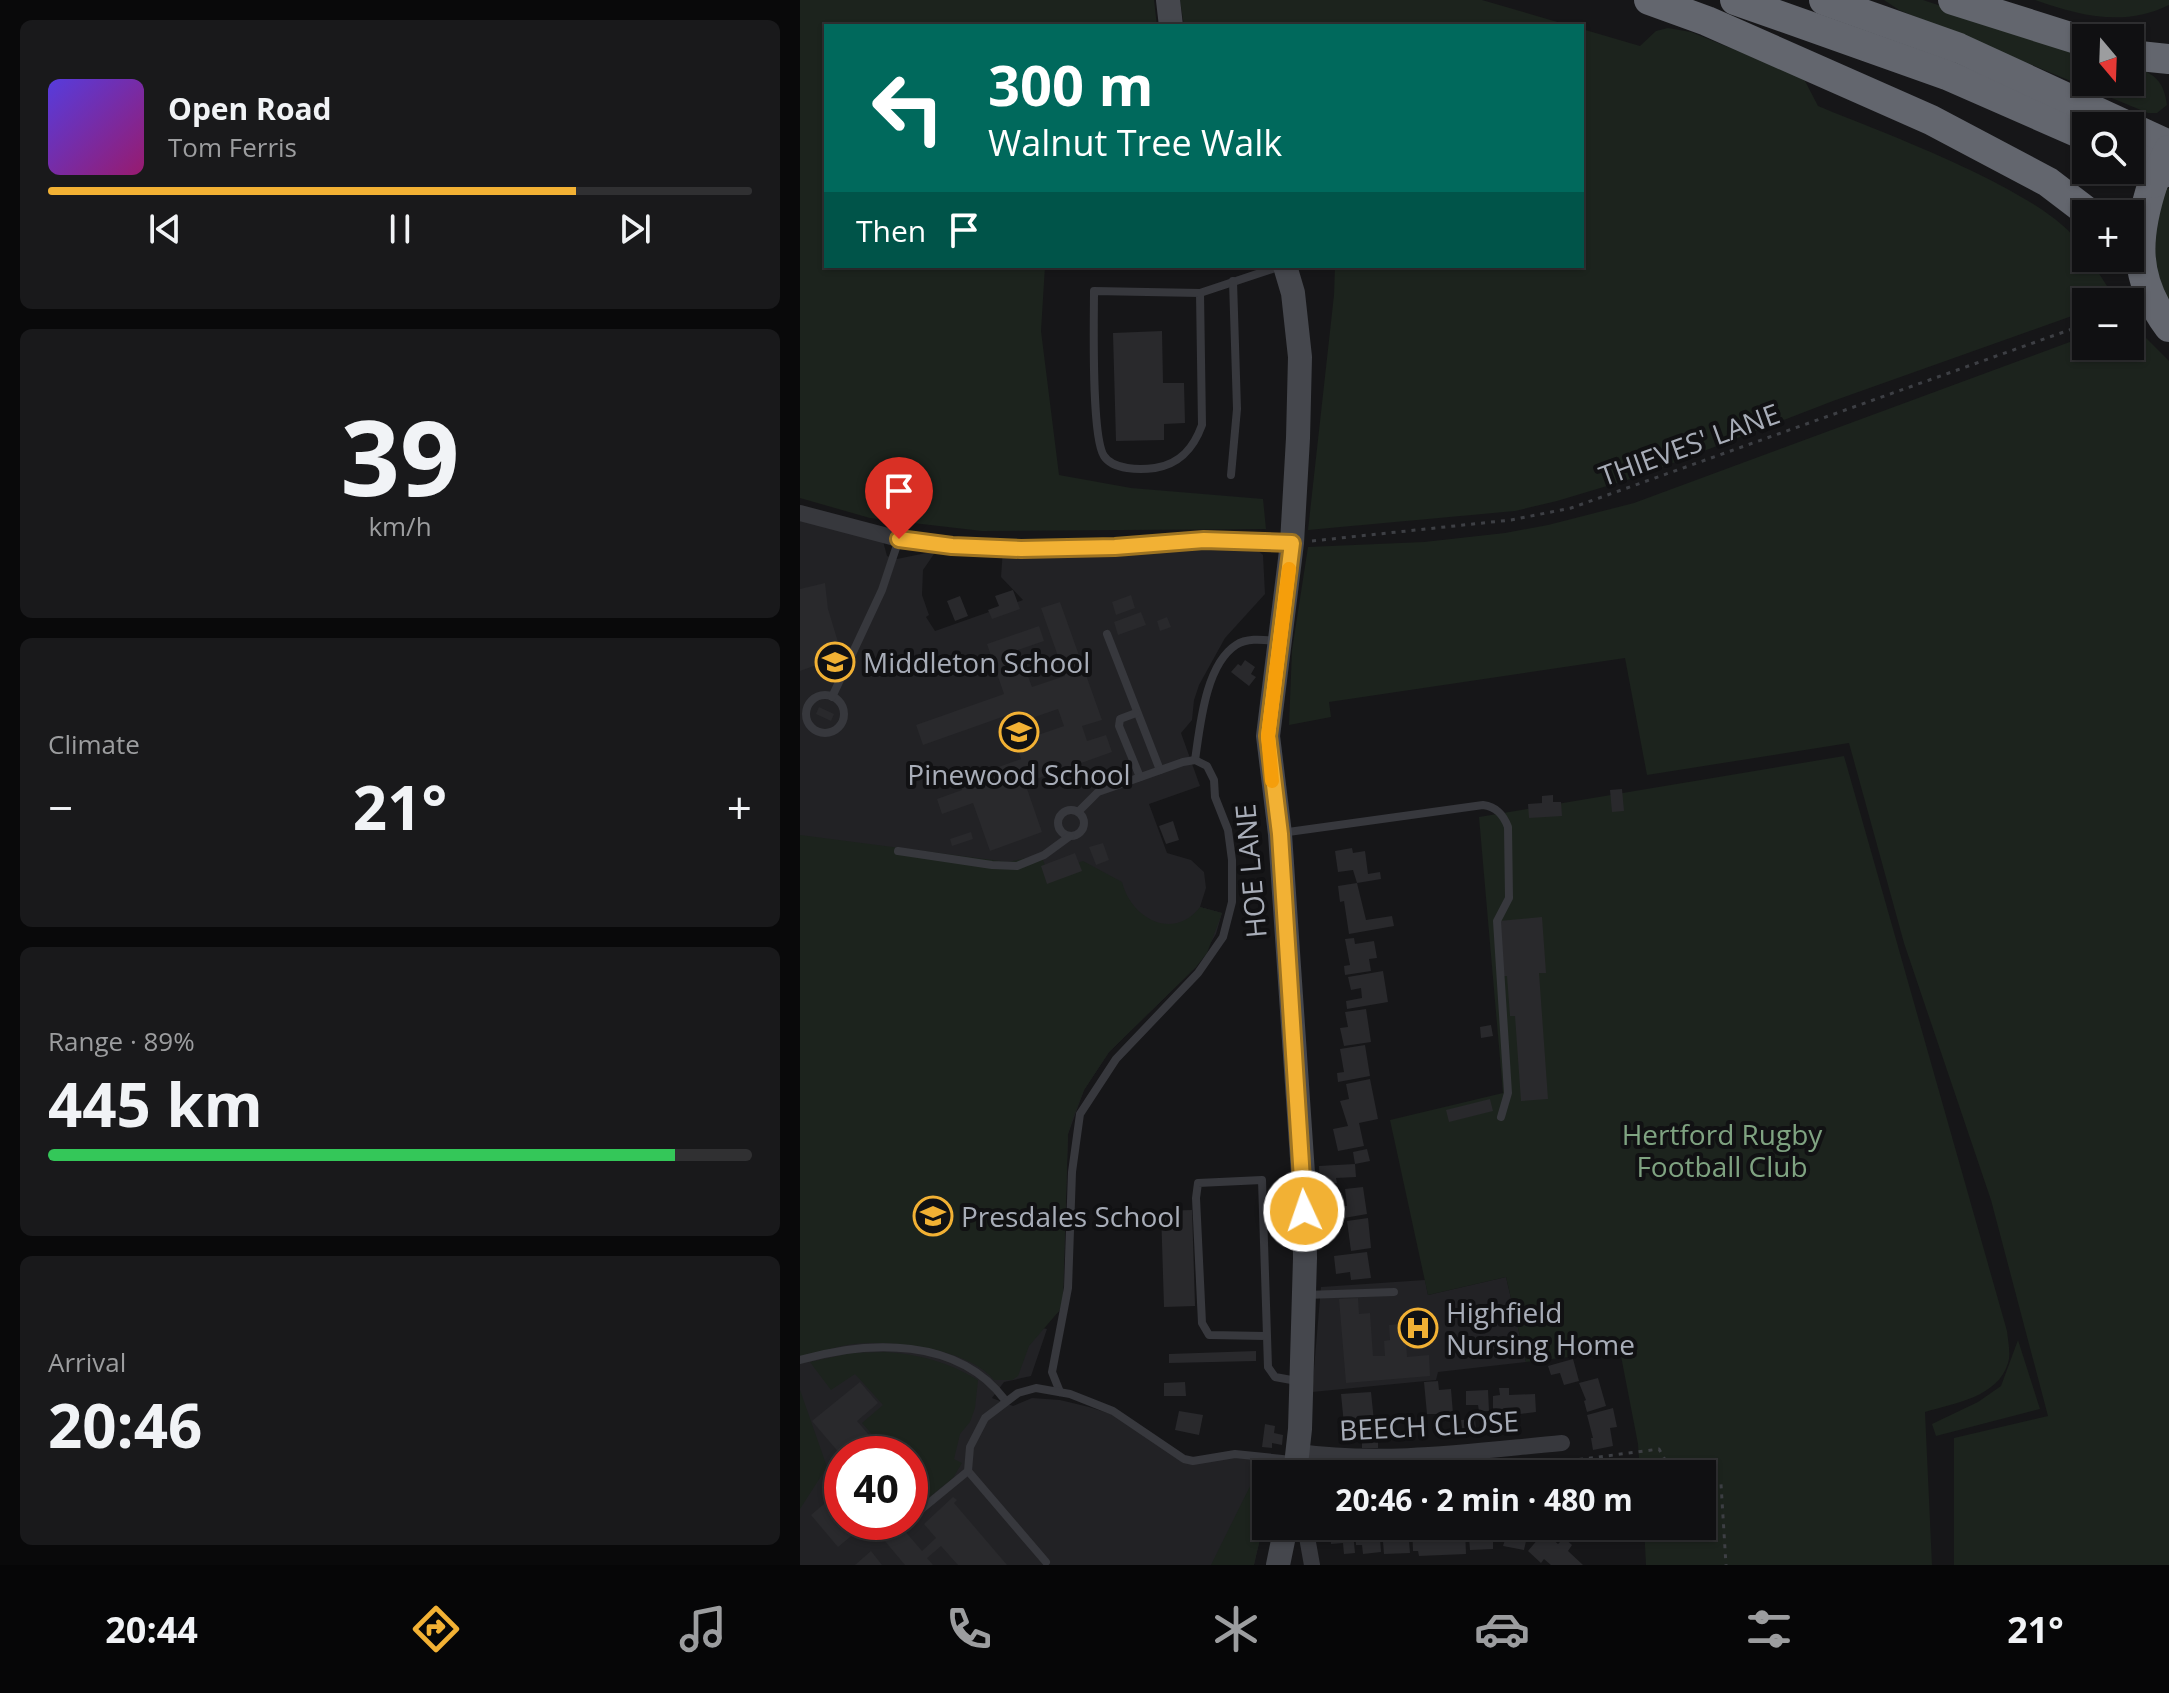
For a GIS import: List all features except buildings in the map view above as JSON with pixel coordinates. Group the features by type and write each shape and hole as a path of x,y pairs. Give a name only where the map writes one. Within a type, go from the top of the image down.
{"highway":[{"path":"1649,0 1707,21 1931,120 2048,182 2072,200"},
{"path":"1735,0 1947,75 2072,130"},
{"path":"1824,0 1959,48 2098,112"},
{"path":"1953,0 2072,38"},
{"path":"2144,56 2169,59"},
{"path":"2144,134 2169,147 2161,178 2144,219"},
{"path":"2144,165 2161,178"},
{"path":"2136,272 2169,327"}],"street":[{"path":"1168,0 1171,24"},
{"name":"HOE LANE","path":"1284,268 1293,293 1300,357 1292,543 1268,736 1280,834 1304,1188 1302,1382 1297,1460"},
{"path":"800,513 899,539 969,547 1115,547 1204,540 1292,543"},
{"name":"BEECH CLOSE","path":"1337,1460 1562,1443"},
{"path":"1278,1565 1283,1540"},
{"path":"1308,1540 1312,1565"}],"lane":[{"path":"1200,293 1202,425 1197,439 1189,451 1169,464 1154,468 1114,465 1104,457 1096,424 1094,291 1200,293 1276,268"},
{"path":"1231,475 1237,409 1233,281"},
{"path":"832,697 882,590 899,539"},
{"path":"1107,634 1160,770"},
{"path":"1195,760 1204,703 1223,659 1236,644 1255,639 1279,641"},
{"path":"819,696 832,697 841,706 843,719 836,730 817,732 806,717 808,704 819,696"},
{"path":"1136,713 1120,719 1119,726 1140,777"},
{"path":"1060,1392 1052,1372 1068,1288 1072,1172 1080,1114 1116,1059 1173,1002 1206,961 1223,937 1232,902 1228,830 1207,766 1195,760 1140,777 1098,792 1078,812"},
{"path":"1280,834 1483,805 1492,806 1505,819 1508,827 1509,898 1497,921 1508,1093 1501,1117"},
{"path":"898,851 1017,866 1044,855 1070,836 1078,834 1083,827 1083,819 1078,812 1066,811 1058,821 1062,832 1070,836"},
{"path":"1266,1336 1209,1335 1202,1323 1196,1198 1198,1183 1262,1180 1268,1367 1275,1377 1302,1382"},
{"path":"1304,1295 1394,1292"},
{"path":"800,1360 852,1349 890,1347 926,1351 961,1363 984,1377 1005,1400"},
{"path":"1046,1562 968,1471 970,1447 985,1418 1018,1393 1036,1388 1092,1401 1113,1411 1184,1459 1193,1461 1252,1454 1282,1460"},
{"path":"928,1504 968,1471"}],"path":[{"name":"THIEVES' LANE","path":"1292,543 1511,520 1571,508 2072,329"},
{"path":"1576,1460 1659,1449 1665,1460"},
{"path":"1716,1483 1721,1484 1726,1565"}],"shaded area":[{"name":"Presdales School","path":"800,520 883,541 887,556 897,559 936,551 923,570 922,595 929,615 926,617 935,631 1023,600 1001,577 1003,549 1212,546 1254,547 1263,555 1265,594 1225,638 1199,685 1192,720 1181,733 1200,786 1149,804 1167,853 1191,860 1204,872 1206,888 1200,907 1222,913 1216,934 1196,967 1109,1052 1084,1090 1068,1134 1063,1299 1059,1311 1042,1328 1047,1329 1031,1376 1004,1382 992,1398 1013,1406 1032,1398 1089,1407 1111,1414 1185,1458 1233,1454 1283,1460 1252,1460 1252,1540 1260,1540 1254,1565 800,1565"},
{"name":"Highfield Nursing Home","path":"1506,1277 1526,1362 1438,1372 1436,1380 1312,1392 1321,1287 1425,1280 1428,1295"}],"green space":[{"path":"800,0 1154,0 1157,24 824,24 824,268 1045,268 1041,331 1059,475 1131,488 1263,499 1266,529 982,531 870,518 800,498"},
{"path":"1180,0 1482,0 1564,24 1184,24"},
{"path":"1884,0 1923,0 2072,49 2072,82 1899,10"},
{"path":"2035,0 2169,0 2169,5 2136,16 2102,17"},
{"path":"1668,28 1691,32 1797,75 1805,81 1818,106 1968,169 2047,213 2072,235 2072,272 2098,272 2108,288 2072,288 2072,316 1833,401 1637,477 1515,511 1308,530 1335,268 1584,268 1584,30 1640,46 1656,31"},
{"path":"2144,71 2160,83 2167,105 2157,113 2148,113 2107,96 2144,96"},
{"path":"2165,187 2169,189 2169,306 2151,252"},
{"path":"2144,336 2169,361 2169,1565 1954,1565 1954,1438 2048,1416 1991,1200 1904,943 1849,743 1647,775 1625,658 1329,702 1331,717 1289,725 1292,650 1308,547 1424,542 1505,533 1634,503 2072,341 2072,360 2144,360"},
{"name":"Hertford Rugby Football Club","path":"1844,756 2007,1331 2008,1363 1995,1384 1962,1402 1925,1412 1932,1565 1646,1565 1645,1540 1716,1540 1716,1460 1639,1460 1620,1351 1526,1362 1506,1277 1428,1295 1390,1120 1503,1093 1479,817"},
{"name":"Presdales School","path":"800,835 1008,862 1041,855 1048,873 1083,861 1122,882 1134,906 1154,921 1178,923 1200,907 1222,913 1207,953 1109,1052 1084,1090 1068,1134 1063,1299 1059,1311 1029,1346 1018,1376 1012,1380 994,1380 966,1360 909,1345 854,1344 800,1357"},
{"path":"2018,1340 2040,1409 1936,1436 1932,1424 1978,1402 2001,1386"},
{"path":"852,1353 910,1355 956,1368 978,1380 975,1408 970,1422 960,1434 954,1459 962,1463 953,1478 928,1498 928,1436 873,1436 862,1423 883,1405 855,1374 831,1390 810,1362"},
{"path":"800,1390 824,1458 824,1472 800,1509"},
{"path":"1252,1482 1252,1540 1260,1540 1254,1565 1211,1565"}],"slow traffic":[{"path":"1272,781 1268,736 1289,569"}],"place":[{"name":"Middleton School","path":"835,662"},
{"name":"Pinewood School","path":"1019,732"},
{"name":"Presdales School","path":"933,1216"},
{"name":"Highfield Nursing Home","path":"1418,1328"}],"route":[{"path":"899,539 952,546 1021,549 1115,547 1232,539 1292,543 1268,736 1280,834 1304,1211"}]}
